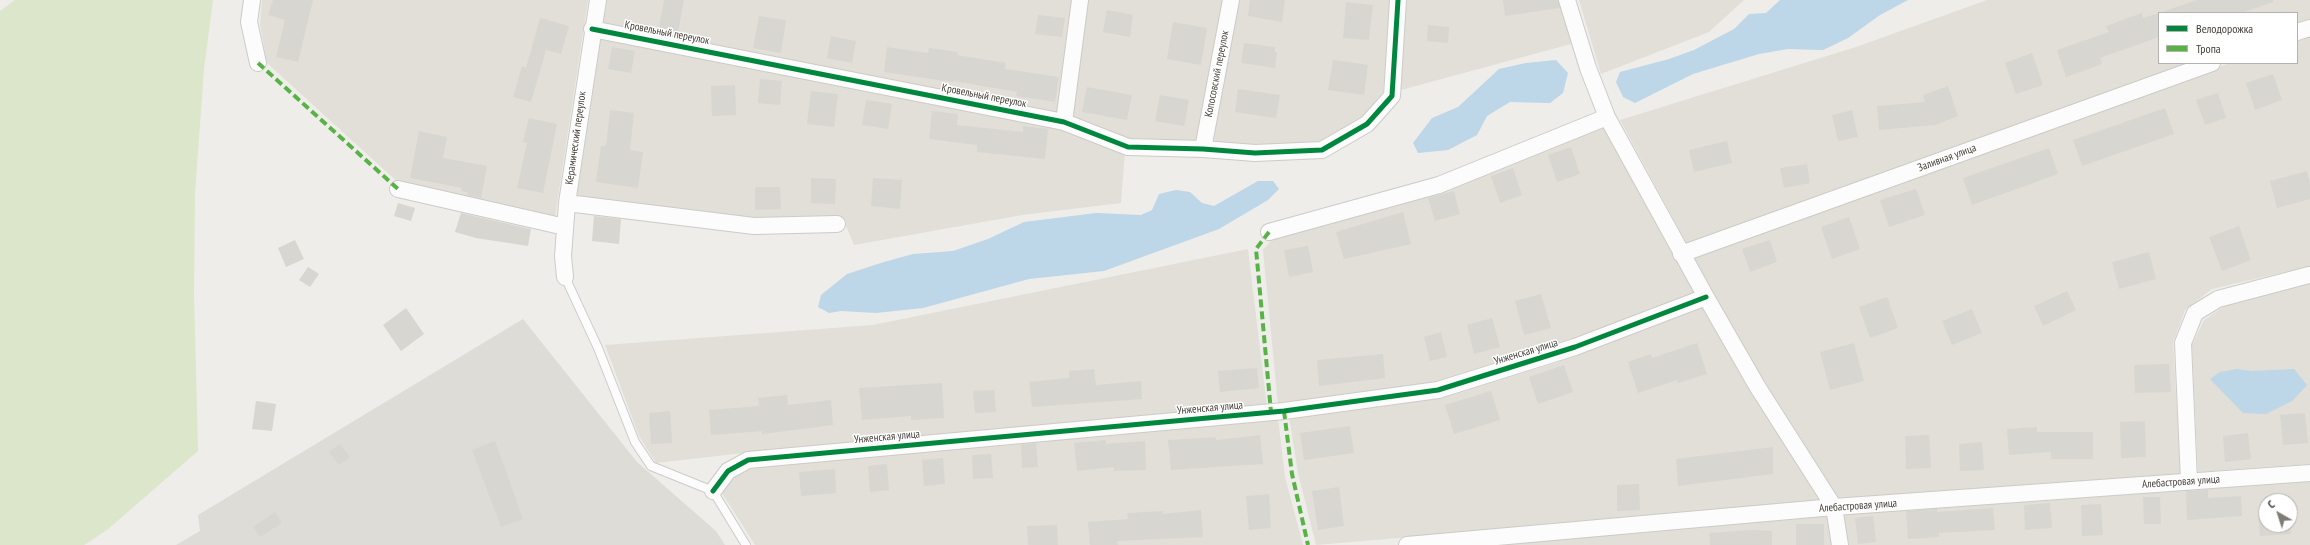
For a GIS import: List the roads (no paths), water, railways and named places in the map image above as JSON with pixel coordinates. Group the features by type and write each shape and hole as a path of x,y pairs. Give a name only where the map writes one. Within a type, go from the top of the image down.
{"street":[{"path":"252,0 249,22 258,63"},
{"name":"Керамический переулок","path":"565,277 563,256 567,203 592,29 598,0"},
{"path":"1064,122 1080,0"},
{"name":"Копосовский переулок","path":"1203,149 1231,0"},
{"name":"Кровельный переулок","path":"592,29 1064,122 1128,147 1203,149 1255,153 1322,150 1367,124 1392,96 1398,0"},
{"path":"1568,0 1588,68 1607,117 1681,254 1757,386 1834,508 1840,545"},
{"path":"2298,32 2310,28"},
{"name":"Заливная улица","path":"1681,254 2209,64"},
{"path":"1269,232 1439,185 1607,117"},
{"path":"398,189 565,227"},
{"path":"567,203 754,226 837,224"},
{"path":"2189,481 2183,342 2195,313 2218,298 2309,275"},
{"name":"Унженская улица","path":"713,491 728,471 748,460 1284,411 1438,390 1575,347 1706,297"},
{"name":"Алебастровая улица","path":"1407,545 1834,508 2310,473"}],"lane":[{"path":"565,277 598,348 634,442 651,466 713,491 746,545"}],"water":[{"path":"1780,0 1908,0 1880,15 1848,38 1823,50 1788,49 1759,54 1693,74 1635,103 1623,97 1616,82 1620,72 1669,59 1694,50 1734,29 1749,14 1766,13"},
{"path":"1556,60 1568,73 1563,93 1550,103 1510,102 1487,116 1477,135 1448,150 1418,153 1413,143 1432,118 1458,107 1499,69 1526,63"},
{"path":"1258,181 1273,181 1279,189 1268,200 1219,229 1104,271 1029,279 923,308 876,313 841,311 829,313 818,307 821,295 847,274 884,262 913,254 953,251 988,239 1024,222 1096,213 1141,215 1152,210 1159,194 1176,190 1190,192 1202,203 1214,206"},
{"path":"2237,369 2252,371 2294,369 2307,385 2292,401 2266,414 2243,413 2210,379 2220,372"}]}
